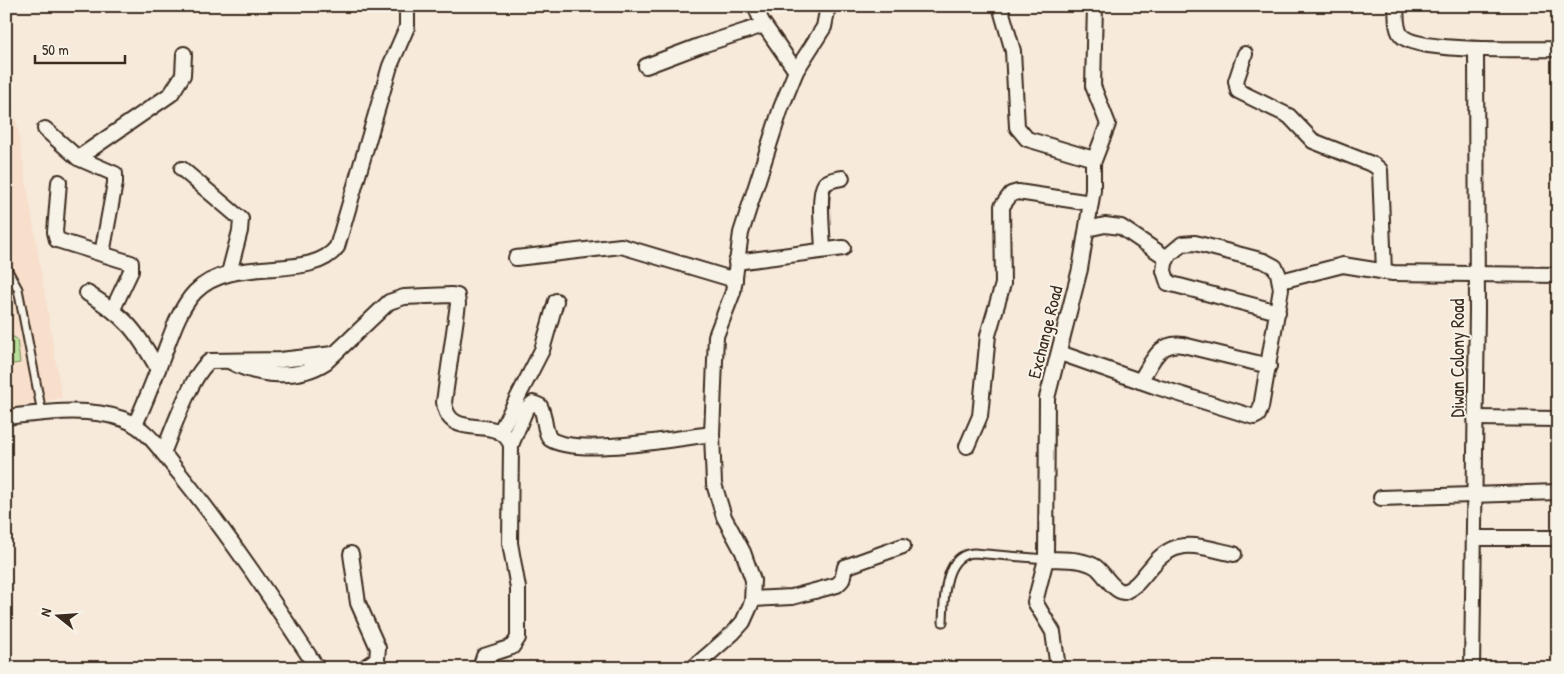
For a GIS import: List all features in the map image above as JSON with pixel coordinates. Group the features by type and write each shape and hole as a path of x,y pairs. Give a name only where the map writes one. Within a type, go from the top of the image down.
{"street":[{"path":"136,425 179,315 187,303 207,283 229,273 316,262 332,254 337,247 390,66 407,27 407,6"},
{"path":"755,6 764,25 796,72"},
{"path":"693,668 738,628 748,614 753,598 754,580 718,500 712,468 716,336 735,280 736,262 744,220 796,72 824,27 828,15 828,6"},
{"path":"1000,6 1013,51 1017,127 1027,138 1094,159"},
{"name":"Exchange Road","path":"1058,668 1053,632 1035,602 1046,559 1046,410 1080,269 1091,203 1094,159 1108,124 1093,86 1095,6"},
{"path":"1396,6 1398,32 1413,43 1476,49 1558,49"},
{"path":"646,66 698,46 764,25"},
{"name":"Diwan Colony Road","path":"1472,668 1476,49"},
{"path":"78,158 170,94 183,75 184,54"},
{"path":"1245,54 1236,81 1238,91 1288,116 1313,141 1374,165 1380,170 1384,272"},
{"path":"45,130 78,158 111,172 115,176 102,254"},
{"path":"182,169 241,219 240,232 229,273"},
{"path":"823,250 821,213 824,186 827,182 842,178"},
{"path":"59,182 55,237 60,242 129,262 132,266 113,309"},
{"path":"967,446 980,416 988,335 1003,284 1002,206 1011,194 1018,192 1091,203"},
{"path":"1087,229 1105,225 1121,227 1167,258"},
{"path":"1060,353 1140,381 1254,416 1258,414 1261,407 1278,312 1281,281 1278,272 1271,264 1195,243 1182,244 1175,248 1167,258 1164,272 1168,283 1278,312"},
{"path":"516,258 621,246 735,280"},
{"path":"736,262 843,248"},
{"path":"1281,281 1342,265 1384,272 1558,275"},
{"path":"88,293 113,309 136,330 158,369"},
{"path":"163,453 200,370 212,360 229,361 250,371 279,374 317,367 326,362 380,309 396,298 451,295 457,296 458,304 444,402 447,416 456,424 500,432 508,438 511,445"},
{"path":"500,432 542,350 556,301"},
{"path":"1140,381 1159,351 1170,344 1183,345 1269,366"},
{"path":"480,668 484,656 512,647 518,638 518,588 510,543 511,445 526,409 532,404 540,406 543,410 545,429 550,439 561,444 600,447 712,434"},
{"path":"6,417 42,413 89,412 123,419 136,425 163,453 211,512 317,668"},
{"path":"1475,418 1558,419"},
{"path":"1381,498 1558,492"},
{"path":"1474,538 1558,538"},
{"path":"1046,559 1085,562 1095,566 1118,590 1124,592 1137,586 1155,561 1173,547 1189,545 1234,554"},
{"path":"753,598 792,597 837,585 842,580 845,567 903,546"},
{"path":"351,554 358,603 378,648 377,659 364,668"}],"lane":[{"path":"6,267 18,289 42,413"},
{"path":"943,622 944,587 948,577 965,555 1046,559"}],"shaded area":[{"path":"6,58 62,398 6,409"}],"green space":[{"path":"6,333 17,339 20,363 6,365"}]}
